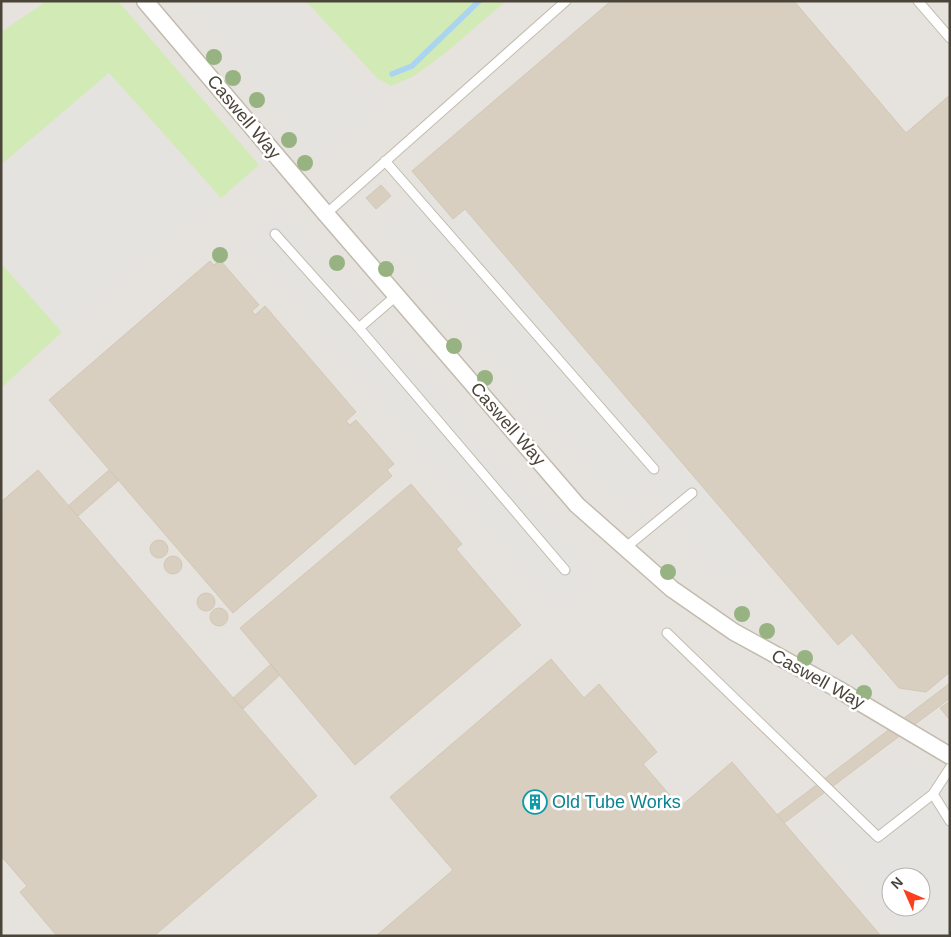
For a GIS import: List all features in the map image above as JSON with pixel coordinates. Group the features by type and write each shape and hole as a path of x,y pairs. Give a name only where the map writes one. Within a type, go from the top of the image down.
{"street":[{"name":"Caswell Way","path":"145,1 577,505 672,589 734,632 836,688 950,756"}],"lane":[{"path":"326,214 566,1"},
{"path":"918,1 950,38"},
{"path":"385,161 654,469"},
{"path":"275,234 359,328 565,570"},
{"path":"359,328 397,295"},
{"path":"625,548 692,493"},
{"path":"667,633 878,838 933,794 950,768"},
{"path":"933,794 950,821"}],"shaded area":[{"path":"1,1 950,1 950,936 1,936"},
{"path":"188,1 296,1 385,110 318,161"},
{"path":"109,73 221,198 62,332 1,263 1,165"},
{"path":"426,186 465,209 760,554 721,586 679,536 687,528 655,489 625,512 377,226"},
{"path":"282,205 597,575 556,610 241,240"},
{"path":"894,751 950,786 950,936 899,936 883,917 931,917 931,867 881,867 881,915 801,819"}],"green space":[{"path":"47,1 118,1 259,165 221,198 109,73 1,165 1,32"},
{"path":"306,1 506,1 444,54 414,76 391,86 377,78"},
{"path":"1,263 62,332 1,388"}],"building":[{"path":"611,1 794,1 906,133 950,95 950,672 926,692 899,688 852,633 838,645 465,209 453,219 412,171"},
{"path":"381,185 391,196 376,209 366,198"},
{"path":"220,260 259,305 252,311 255,315 265,306 356,412 346,421 350,425 356,420 394,464 387,470 392,476 233,613 49,400 210,261 214,265"},
{"path":"38,470 317,796 154,936 57,936 20,892 27,886 1,856 1,502"},
{"path":"109,470 119,480 78,516 68,506"},
{"path":"411,484 462,544 456,549 521,625 355,765 240,628"},
{"path":"155,540 163,540 168,545 166,556 155,558 150,553 150,545"},
{"path":"169,556 177,556 182,561 180,572 169,574 164,569 164,561"},
{"path":"202,593 210,593 215,598 213,609 202,611 197,606 197,598"},
{"path":"215,608 223,608 228,613 226,624 215,626 210,621 210,613"},
{"name":"Old Tube Works","path":"551,659 584,698 599,684 657,752 643,764 680,807 732,762 881,936 376,936 453,870 390,797"},
{"path":"271,664 280,675 243,709 233,698"},
{"path":"950,683 950,698 784,823 777,815"},
{"path":"950,701 950,720 940,708"}],"waterway":[{"path":"392,74 412,66 479,1"}],"place":[{"name":"Old Tube Works","path":"535,802"}]}
